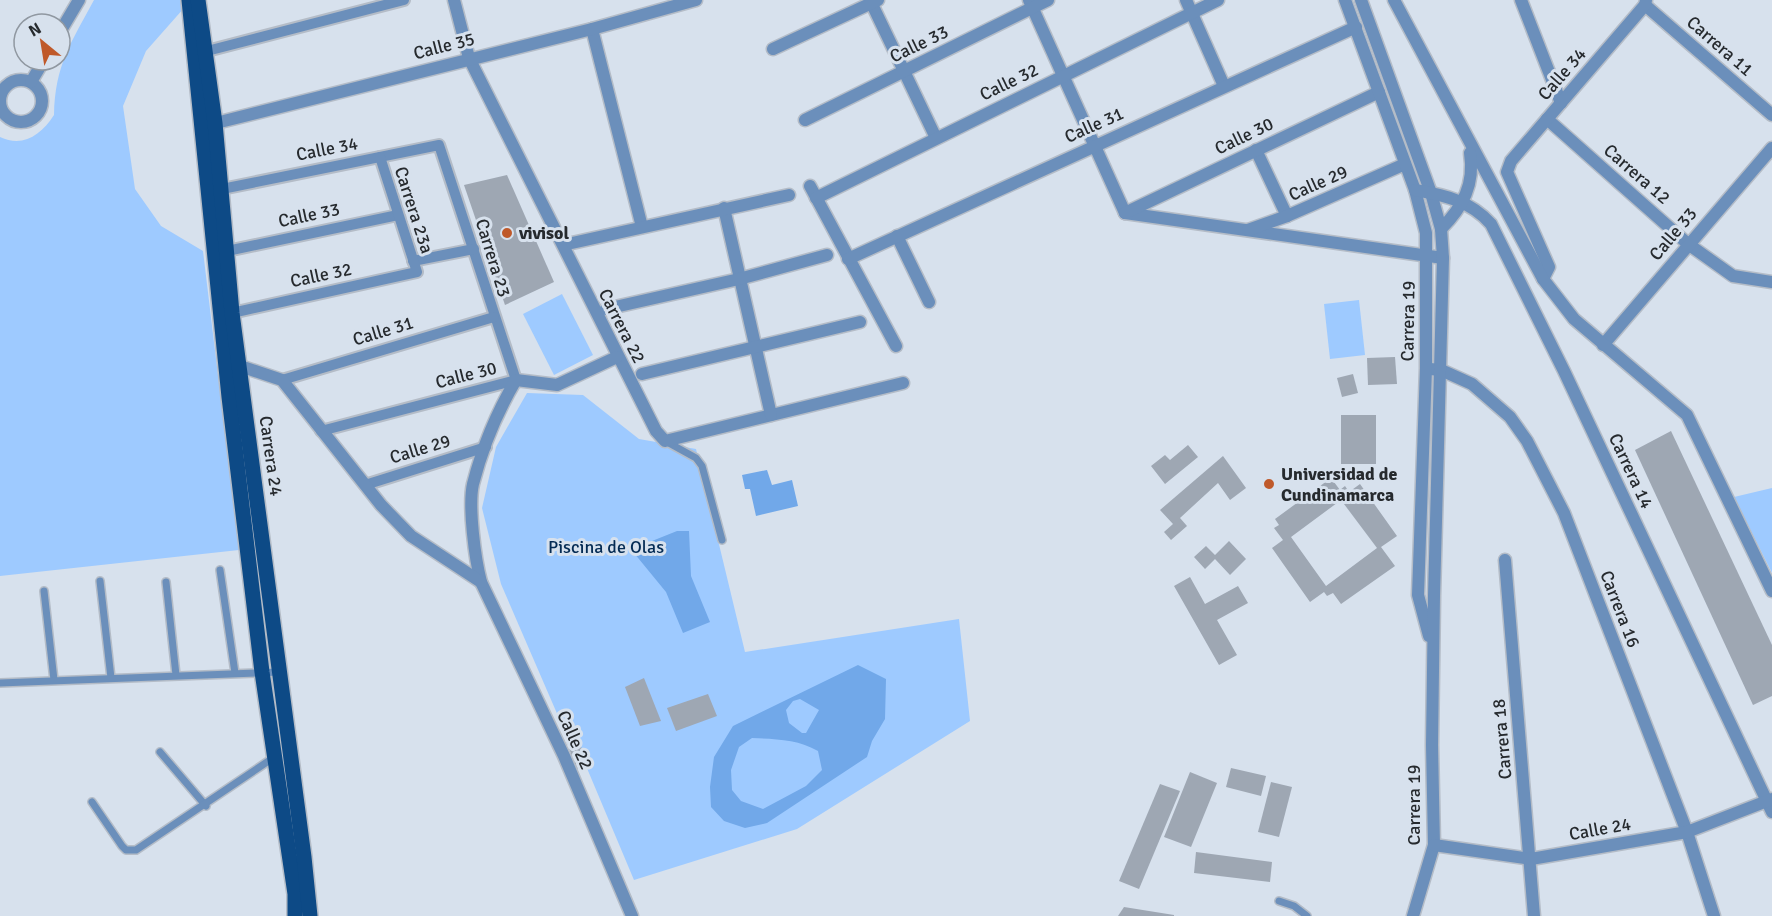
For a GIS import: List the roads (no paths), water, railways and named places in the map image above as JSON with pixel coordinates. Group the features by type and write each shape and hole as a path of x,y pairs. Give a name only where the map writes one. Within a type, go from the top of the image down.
{"main road":[{"name":"Carrera 24","path":"189,0 208,125 262,672 295,894 295,916"},
{"name":"Carrera 24","path":"198,0 207,51 208,125 222,189 232,313 290,746 310,916"}],"street":[{"path":"207,51 382,3 404,0"},
{"name":"Carrera 22","path":"454,0 469,58 617,357 656,431 665,441"},
{"name":"Calle 35","path":"208,125 592,29 696,0"},
{"name":"Calle 33","path":"805,120 904,72 1031,4 1048,0"},
{"path":"1186,0 1224,86"},
{"name":"Calle 32","path":"816,198 1218,0"},
{"name":"Carrera 19","path":"1345,0 1415,190 1424,222 1427,256 1426,368 1418,595 1434,655"},
{"name":"Carrera 19","path":"1361,0 1431,193 1441,229 1443,258 1432,745 1434,845 1413,916"},
{"path":"1395,0 1542,279 1574,319 1687,414 1772,591"},
{"path":"1521,0 1561,103"},
{"path":"773,49 874,1 904,72 936,138"},
{"name":"Calle 34","path":"1542,279 1549,267 1507,172 1510,161 1645,3"},
{"name":"Carrera 11","path":"1645,3 1772,115"},
{"path":"1031,4 1125,213 1244,232 1443,258"},
{"name":"Calle 31","path":"848,260 1094,145 1356,27"},
{"path":"592,29 642,227"},
{"path":"31,82 37,72"},
{"name":"Calle 30","path":"1125,213 1379,92"},
{"name":"Carrera 12","path":"1547,119 1688,244 1733,276 1772,282"},
{"path":"1441,229 1463,202 1472,170 1466,138"},
{"name":"Calle 34","path":"222,189 439,145"},
{"name":"Carrera 23","path":"439,145 516,380"},
{"name":"Calle 33","path":"1603,345 1772,148"},
{"path":"1256,150 1287,216"},
{"name":"Carrera 23a","path":"380,157 415,267"},
{"name":"Calle 29","path":"1244,232 1287,216 1405,164"},
{"path":"810,186 896,346"},
{"name":"Carrera 14","path":"1415,190 1463,202 1474,208 1491,224 1564,371 1770,804"},
{"path":"572,243 789,195"},
{"path":"724,208 771,415"},
{"name":"Calle 33","path":"227,251 398,215"},
{"path":"897,236 929,302"},
{"name":"Calle 32","path":"232,313 415,267 474,249"},
{"path":"606,309 739,279 827,255"},
{"name":"Calle 31","path":"282,380 494,317"},
{"path":"642,374 860,322"},
{"name":"Calle 30","path":"321,431 516,380 557,385 617,357"},
{"path":"240,366 282,380 365,485 411,536 481,582"},
{"name":"Carrera 16","path":"1426,368 1442,370 1472,384 1510,417 1527,441 1564,513 1687,832 1714,916"},
{"name":"Calle 22","path":"516,380 501,405 472,486 475,558 481,582 564,756 632,916"},
{"path":"665,441 903,383"},
{"name":"Calle 29","path":"365,485 486,447"},
{"name":"Carrera 18","path":"1505,560 1534,916"},
{"name":"Calle 24","path":"1434,845 1531,859 1687,832 1770,804"}],"lane":[{"path":"665,441 688,453 702,466 722,540"},
{"path":"220,570 235,673"},
{"path":"100,581 111,678"},
{"path":"166,582 176,675"},
{"path":"44,591 54,680"},
{"path":"0,683 280,672"},
{"path":"92,802 122,846 131,851 206,806 290,746"},
{"path":"160,752 206,806"},
{"path":"1279,901 1294,906 1307,916"}],"place":[{"name":"vivisol","path":"507,233"},
{"name":"Universidad de Cundinamarca","path":"1269,484"}],"park label":[{"name":"Piscina de Olas","path":"606,547"}]}
